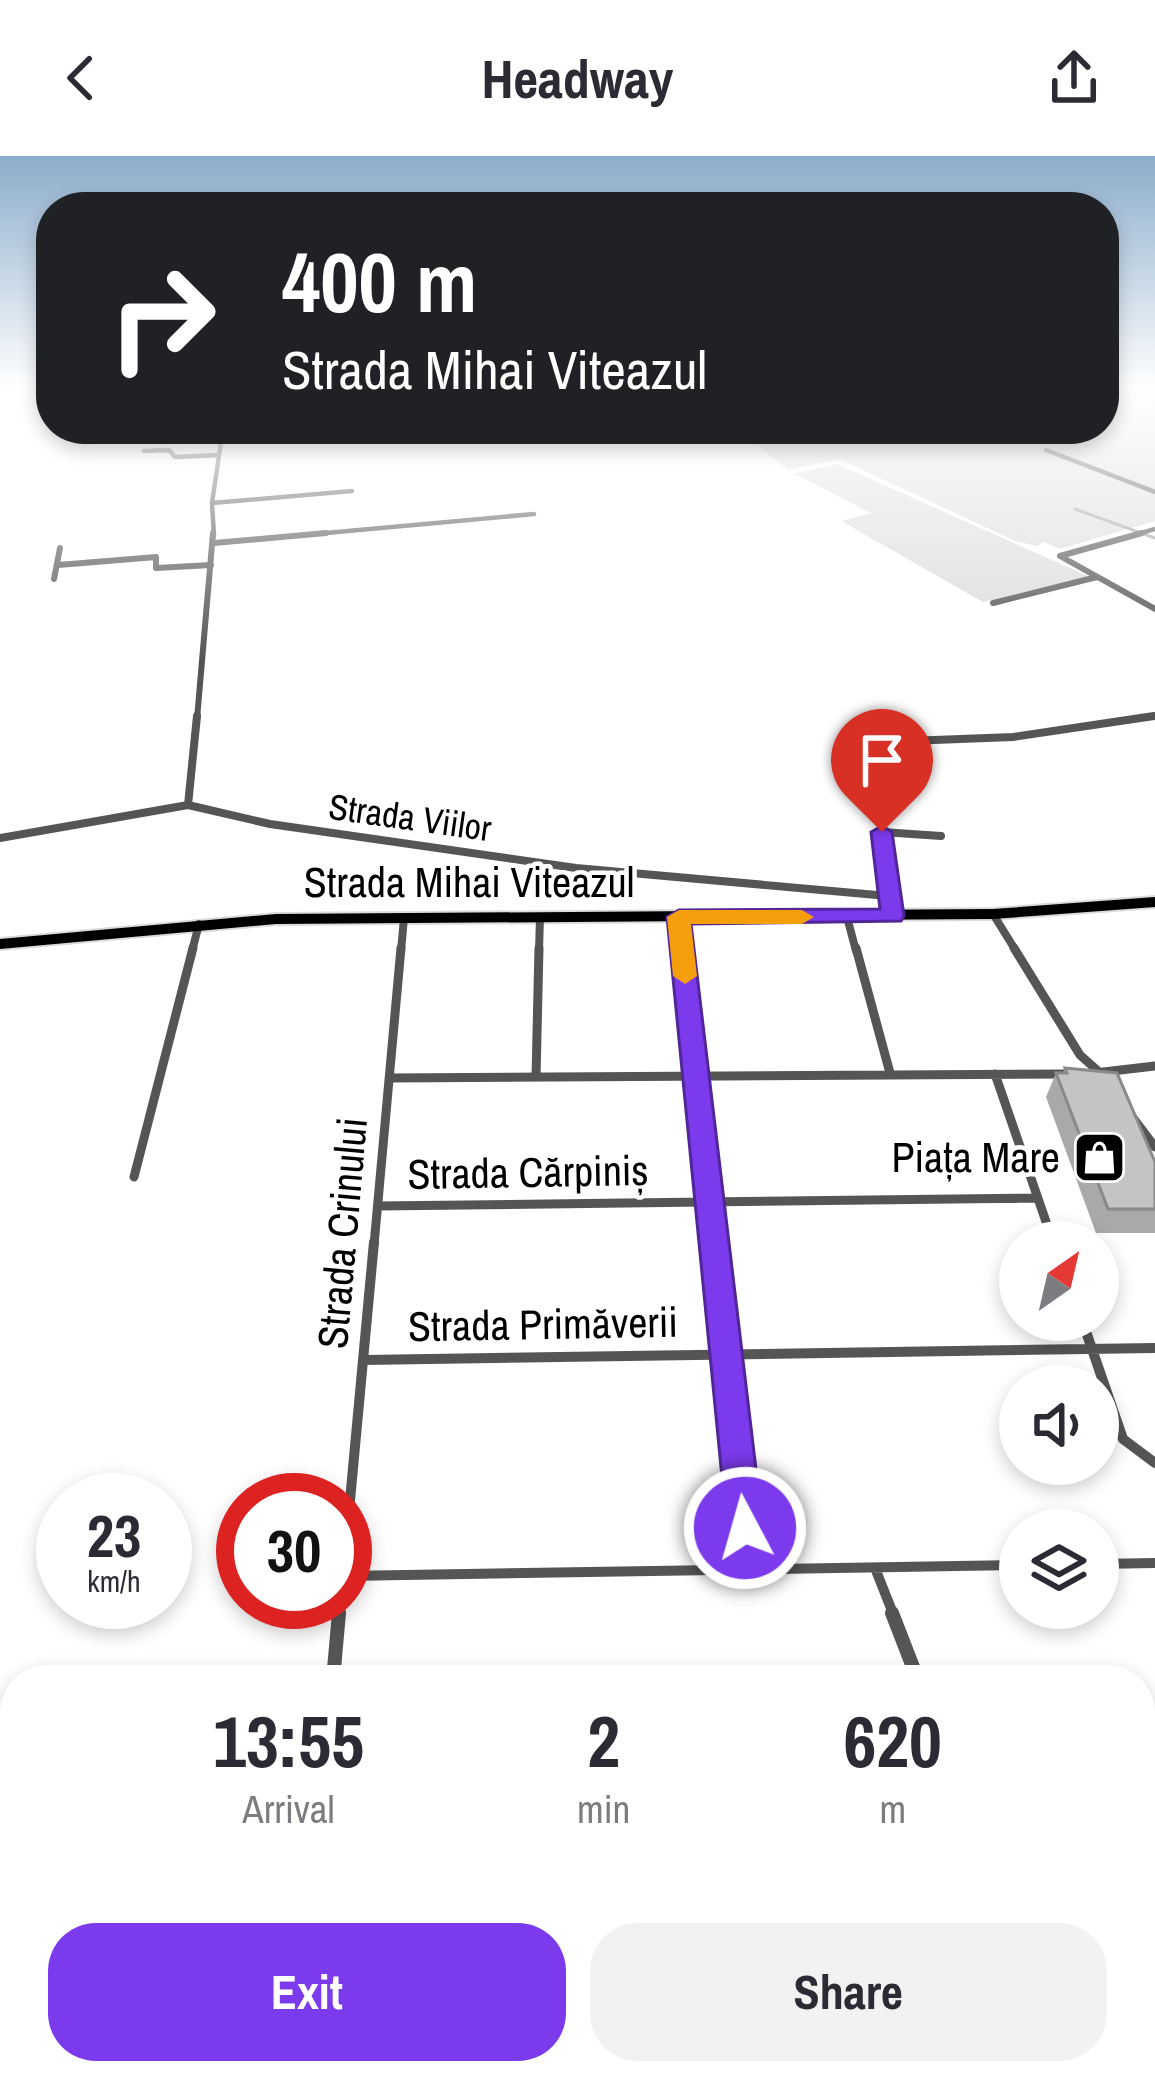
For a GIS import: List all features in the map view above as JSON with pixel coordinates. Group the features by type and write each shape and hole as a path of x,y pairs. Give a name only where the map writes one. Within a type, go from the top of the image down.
{"highway":[{"name":"Strada Mihai Viteazul","path":"0,944 199,925 404,918 993,914 1155,902"}],"street":[{"path":"188,805 214,543 215,479"},
{"path":"1121,479 1155,492"},
{"path":"212,503 352,491"},
{"path":"214,543 534,514"},
{"path":"1155,529 1060,556 1155,609"},
{"path":"54,579 59,548"},
{"path":"58,565 156,556 156,568 211,565"},
{"path":"993,603 1097,578"},
{"path":"855,743 1013,737 1155,716"},
{"name":"Strada Viilor","path":"0,838 188,805 269,824 576,868 888,896"},
{"path":"892,916 882,832 940,836"},
{"path":"993,914 1080,1055 1114,1091"},
{"path":"847,916 890,1072"},
{"path":"536,1077 540,917"},
{"path":"679,917 749,1571"},
{"name":"Strada Crinului","path":"353,1473 404,918"},
{"path":"134,1178 199,925"},
{"path":"390,1078 995,1075 1155,1066"},
{"path":"995,1075 1045,1221"},
{"path":"1128,1110 1155,1147"},
{"name":"Strada Cărpiniș","path":"380,1206 1036,1198"},
{"path":"1090,1341 1123,1439 1155,1462"},
{"name":"Strada Primăverii","path":"364,1360 1155,1348"},
{"path":"1119,1564 1155,1563"},
{"path":"372,1576 999,1565"},
{"path":"875,1568 912,1665"},
{"path":"334,1665 338,1629"}],"shaded area":[{"path":"805,479 871,479 1090,577 983,602 841,521 871,513"},
{"path":"882,479 1155,479 1155,521 1060,549 1044,542 1037,546 1015,541"}],"building":[{"path":"1065,1068 1117,1073 1155,1162 1155,1209 1108,1209 1056,1073 1067,1073"}],"waterway":[{"path":"1075,509 1155,538"}],"slow traffic":[{"path":"685,976 679,917 802,917"}],"place":[{"name":"Piața Mare","path":"1099,1157"}],"route":[{"path":"745,1528 679,917 892,916 882,832"}]}
